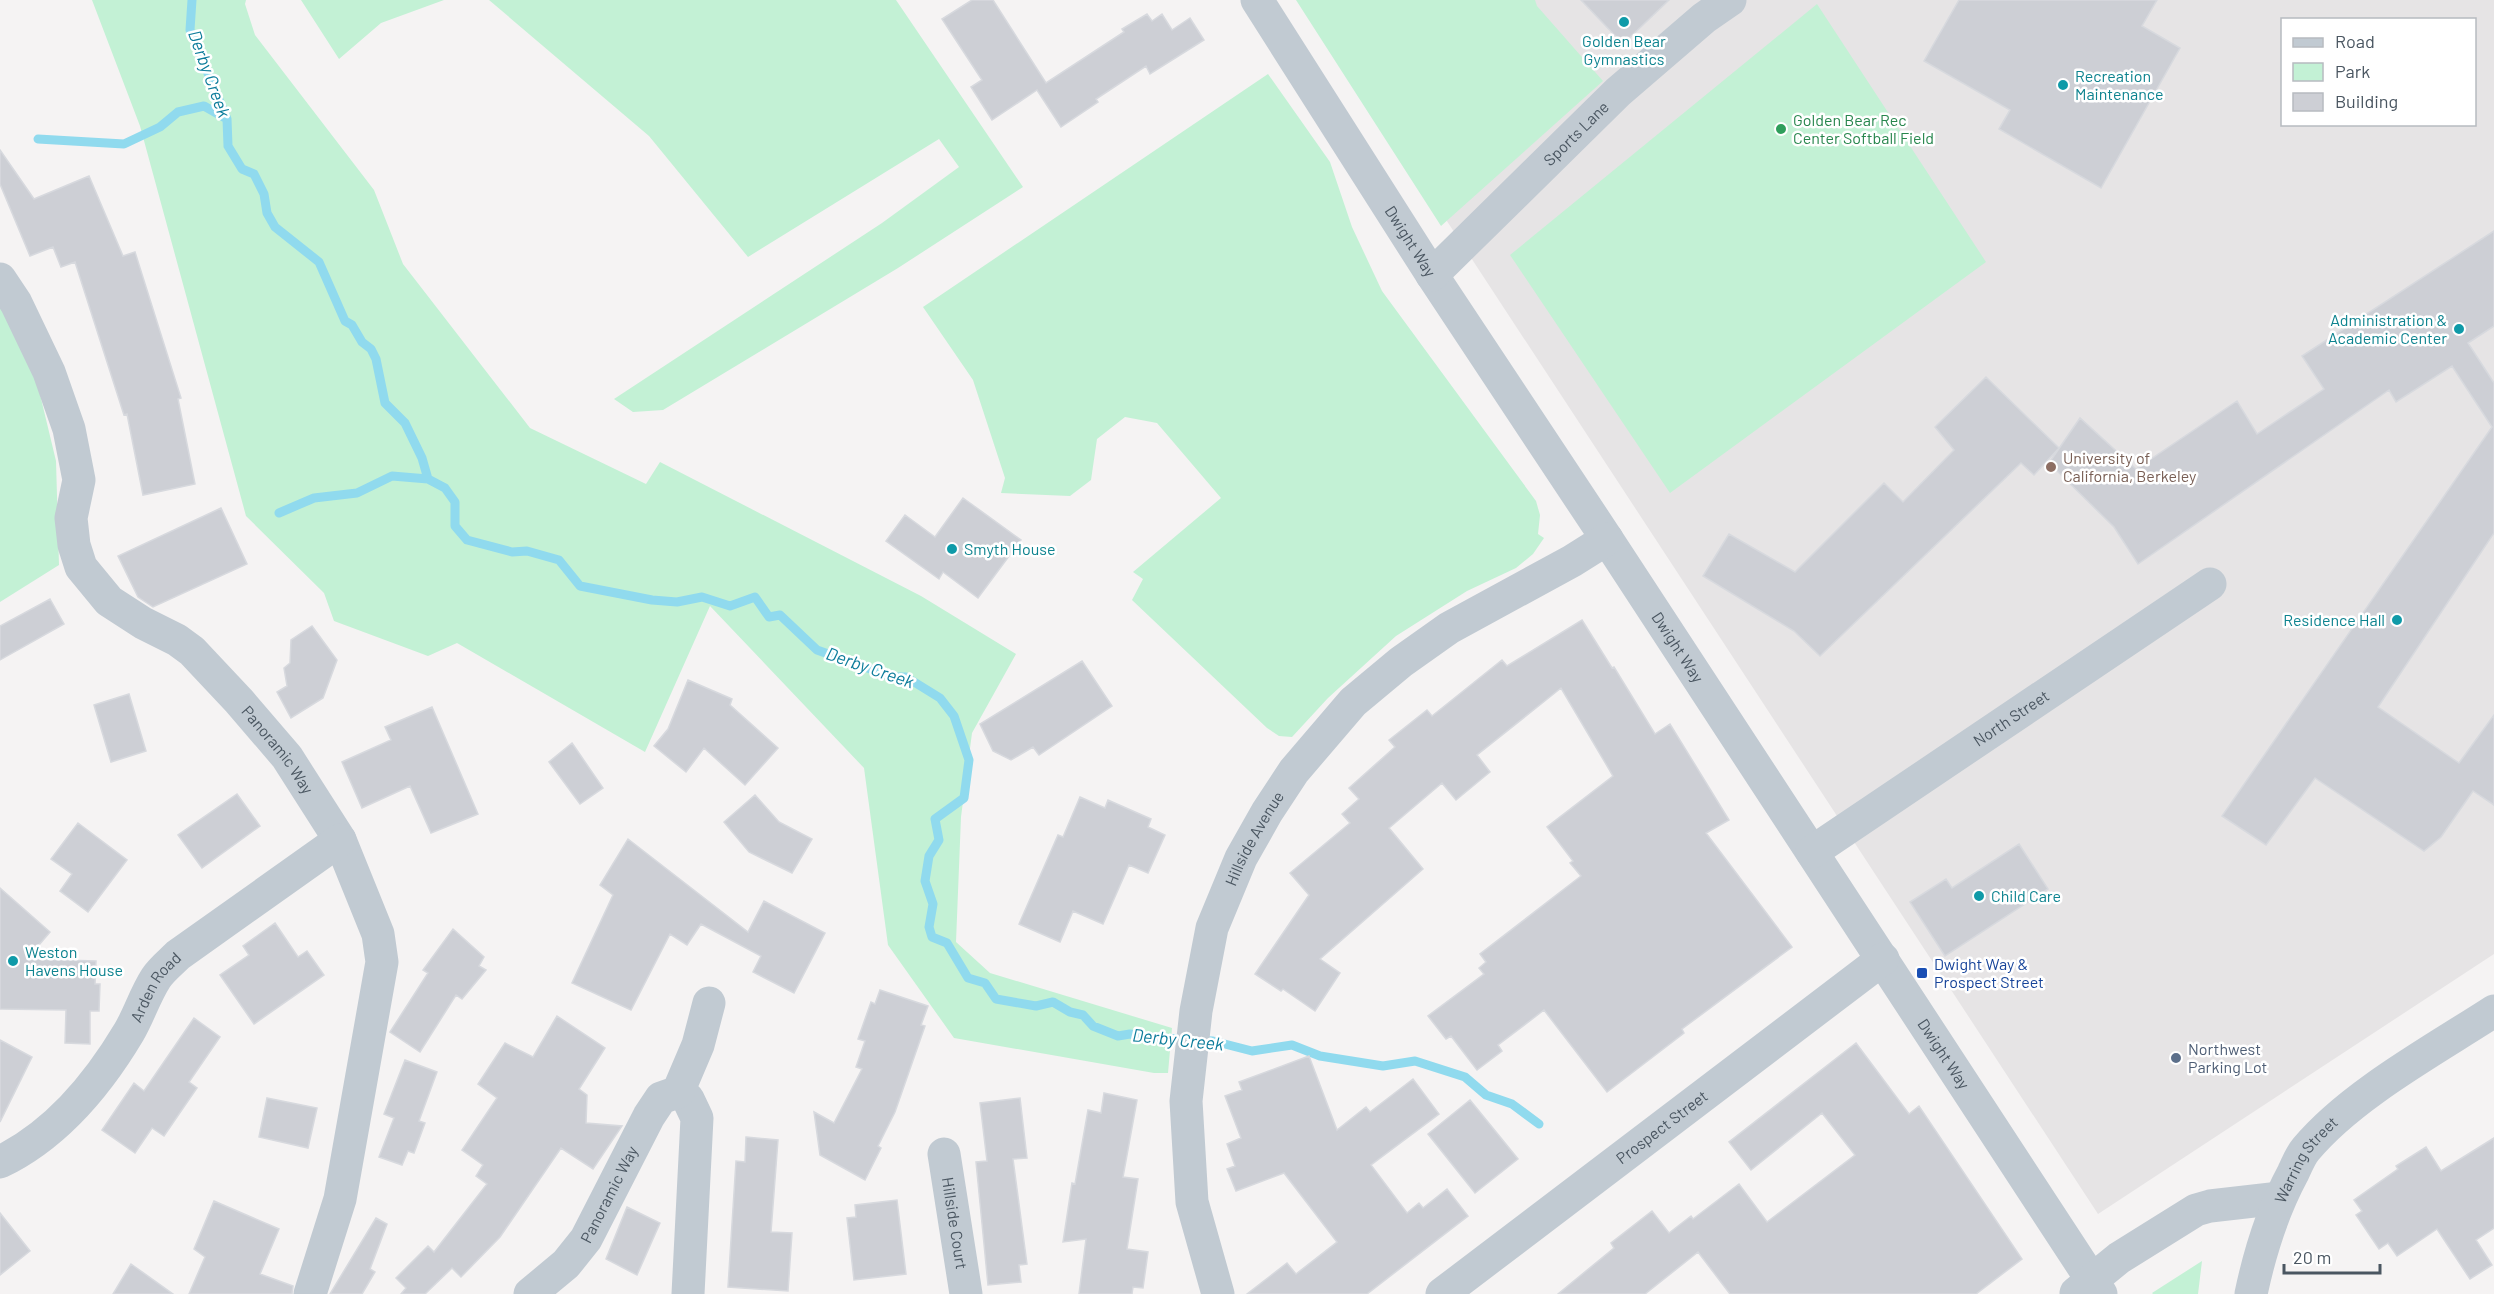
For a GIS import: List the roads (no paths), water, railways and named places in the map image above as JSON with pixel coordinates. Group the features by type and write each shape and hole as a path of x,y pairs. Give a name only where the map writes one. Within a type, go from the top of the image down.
{"street":[{"name":"Dwight Way","path":"1257,0 1432,275 1883,959 2089,1289"},
{"name":"Sports Lane","path":"1432,275 1618,92 1704,18 1730,0"},
{"name":"Panoramic Way","path":"0,279 16,303 50,372 69,429 79,480 71,518 74,545 81,567 109,601 192,651 287,757 340,840 378,934 382,962 340,1199 310,1294"},
{"name":"Hillside Avenue","path":"1218,1294 1192,1202 1186,1101 1196,1011 1212,928 1241,858 1267,812 1315,745 1353,702 1401,662 1439,635 1607,539"},
{"name":"North Street","path":"1812,852 2210,584"},
{"name":"Arden Road","path":"0,1162 15,1155 66,1115 104,1072 131,1030 157,977 178,955 340,840"},
{"name":"Prospect Street","path":"1442,1294 1883,959"},
{"path":"688,1294 697,1118 688,1099 678,1092 698,1045 709,1004"},
{"name":"Warring Street","path":"2089,1289 2119,1258 2196,1210 2210,1206 2280,1198 2304,1150 2338,1117 2371,1092 2494,1011"},
{"name":"Panoramic Way","path":"530,1294 566,1264 586,1239 649,1116 661,1098 678,1092"},
{"name":"Hillside Court","path":"944,1154 966,1294"},
{"path":"2251,1294 2262,1245 2280,1198"}],"waterway":[{"name":"Derby Creek","path":"192,0 190,30 227,119 228,146 242,169 254,174 264,194 267,213 275,227 319,262 345,321 352,325 376,359 385,403 405,423 422,458 428,479 445,488 455,502 455,526 467,540 512,552 527,551 559,560 580,586 652,600 677,602 702,597 730,606 755,597 769,617 780,615 817,650 893,677 906,677 940,698 954,716 969,760 964,798 935,819 939,840 929,856 925,881 933,904 929,927 932,937 947,943 968,978 985,983 996,999 1036,1006 1053,1002 1070,1012 1083,1015 1093,1026 1118,1036 1130,1034 1144,1037 1213,1041 1252,1051 1292,1045 1320,1056 1383,1066 1415,1061 1465,1077 1486,1095 1512,1104 1539,1124"},
{"path":"38,139 124,144 160,127 178,112 204,106 227,119"},
{"path":"279,513 314,498 357,493 392,476 428,479"}],"place":[{"name":"Golden Bear Gymnastics","path":"1624,22"},
{"name":"Recreation Maintenance","path":"2063,85"},
{"name":"Golden Bear Rec Center Softball Field","path":"1781,129"},
{"name":"Administration & Academic Center","path":"2459,329"},
{"name":"University of California, Berkeley","path":"2051,467"},
{"name":"Smyth House","path":"952,549"},
{"name":"Residence Hall","path":"2397,620"},
{"name":"Child Care","path":"1979,896"},
{"name":"Weston Havens House","path":"13,961"},
{"name":"Dwight Way & Prospect Street","path":"1922,973"},
{"name":"Northwest Parking Lot","path":"2176,1058"}]}
